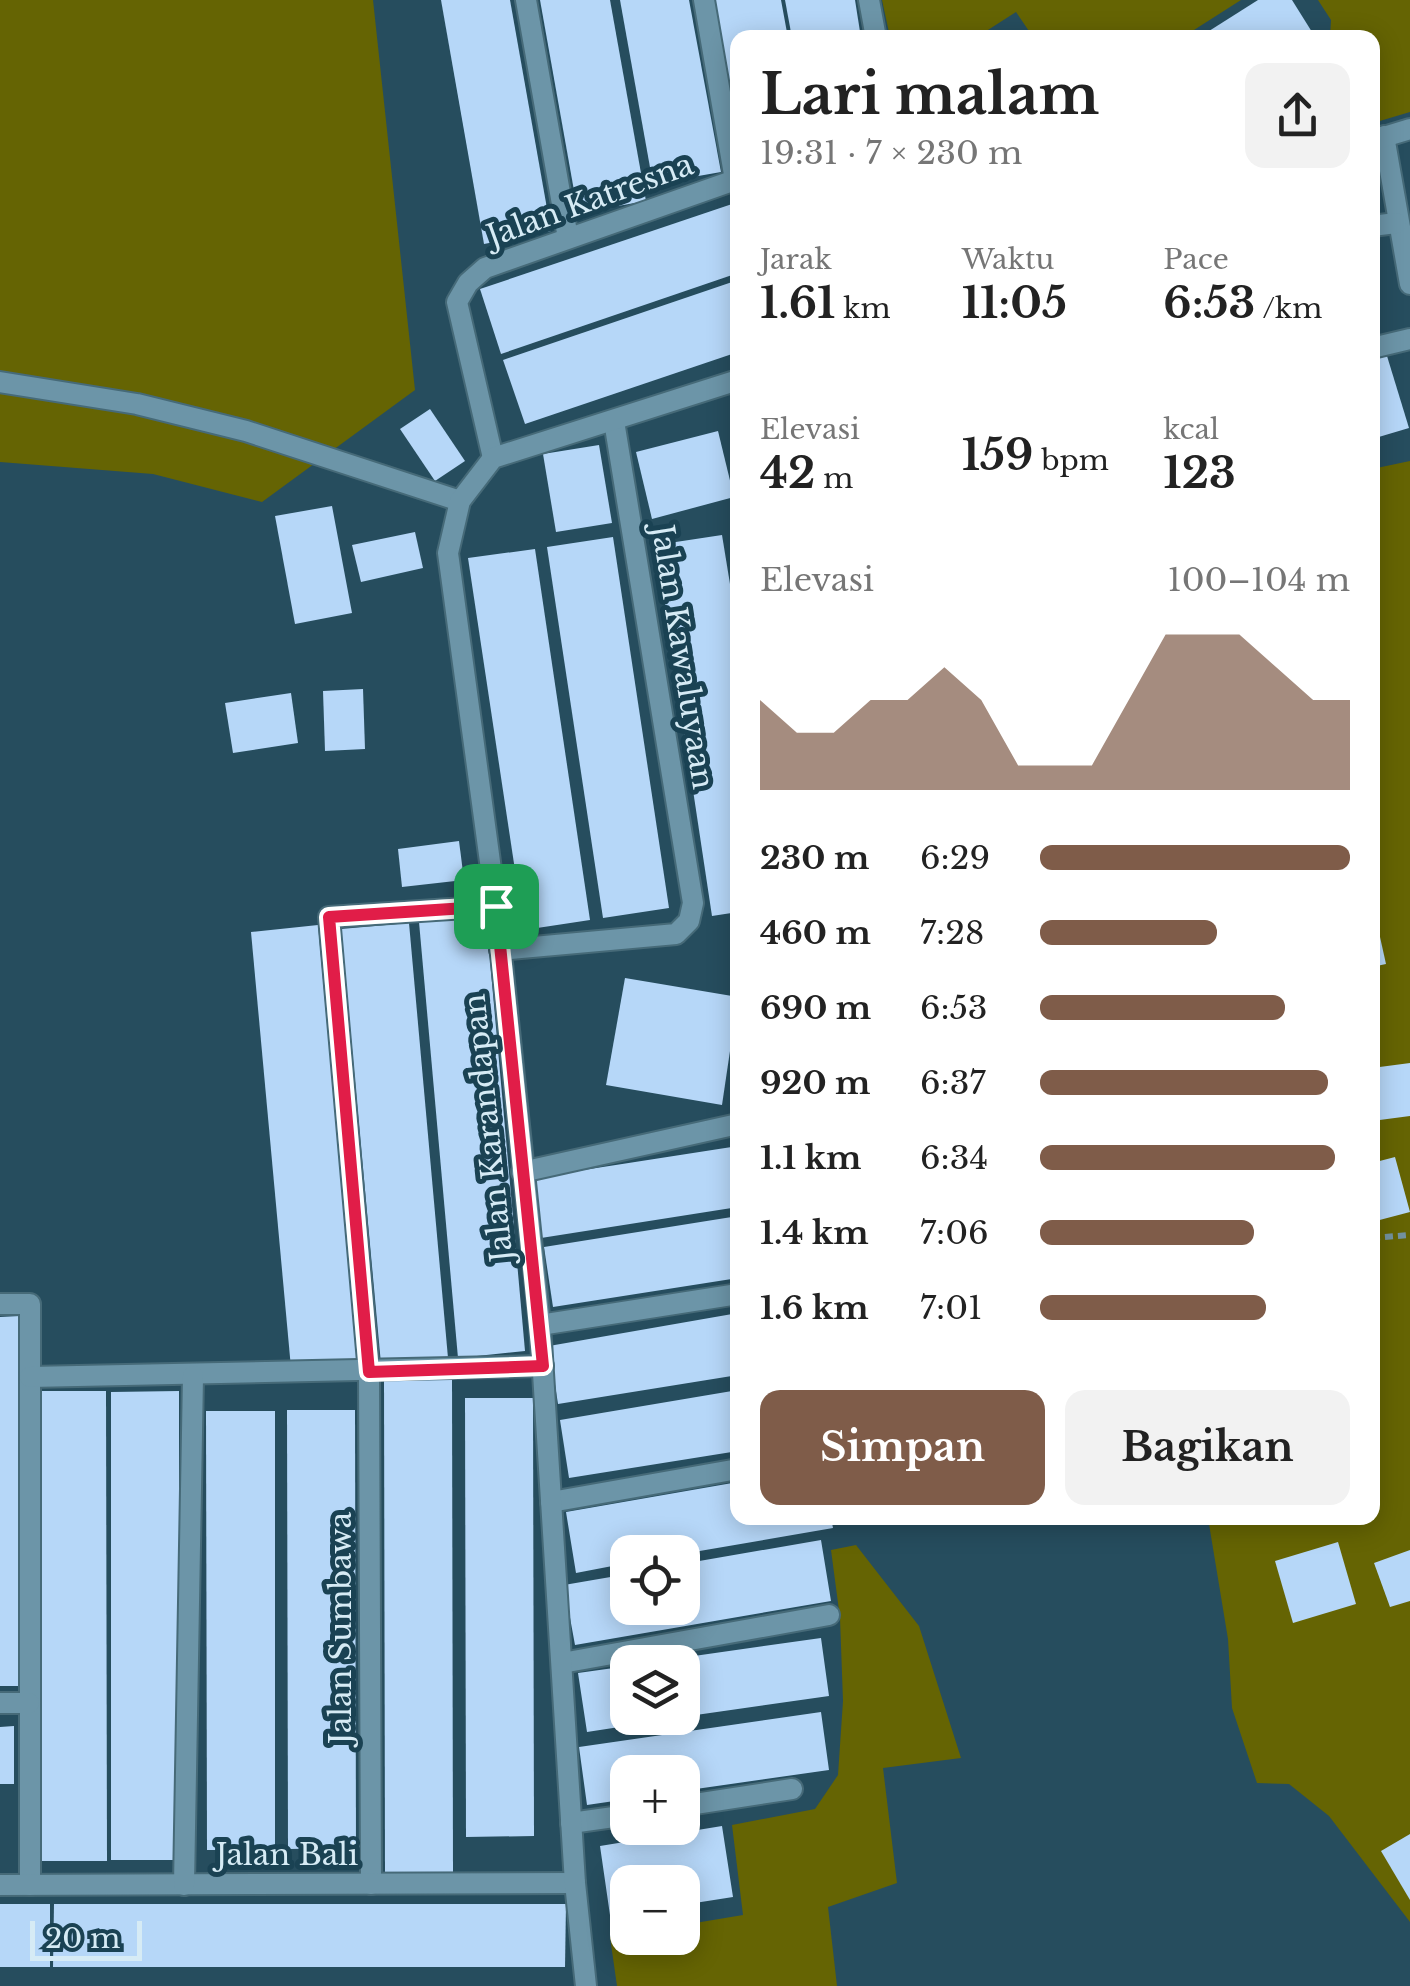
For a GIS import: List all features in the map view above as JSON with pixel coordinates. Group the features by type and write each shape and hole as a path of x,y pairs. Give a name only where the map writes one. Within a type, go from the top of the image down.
{"street":[{"path":"526,0 568,238"},
{"path":"704,0 730,146"},
{"path":"869,0 875,30"},
{"path":"1380,137 1410,128"},
{"path":"1380,147 1410,284"},
{"name":"Jalan Katresna","path":"493,458 457,302 468,283 485,268 730,182"},
{"path":"1380,225 1396,223"},
{"path":"1380,346 1410,340"},
{"path":"0,382 137,404 246,431 460,501"},
{"path":"493,458 730,383"},
{"name":"Jalan Kawaluyaan","path":"500,950 676,934 689,921 692,903 614,421"},
{"name":"Jalan Karandapan","path":"493,458 460,501 448,553 496,906 540,1325 575,1883 586,1986"},
{"name":"Jalan Sumbawa","path":"371,1884 369,1372 329,917 496,906"},
{"path":"522,1172 730,1126"},
{"path":"540,1325 730,1295"},
{"path":"0,1304 30,1304 30,1885"},
{"path":"30,1377 543,1366"},
{"path":"184,1885 193,1376"},
{"path":"552,1502 730,1470"},
{"path":"562,1662 829,1615"},
{"path":"0,1703 28,1703"},
{"path":"700,1803 792,1790"},
{"path":"571,1823 610,1817"},
{"name":"Jalan Bali","path":"0,1886 575,1883"}],"path":[{"path":"1380,1237 1410,1234"}],"shaded area":[{"path":"0,0 373,0 415,390 262,502 153,474 0,462"},
{"path":"882,0 1241,0 1194,30 1028,30 1016,12 988,30 888,30"},
{"path":"1318,0 1410,0 1410,112 1380,121 1380,30 1330,30 1331,20"},
{"path":"1410,461 1410,1922 1329,1816 1289,1784 1257,1783 1232,1708 1228,1639 1209,1525 1380,1525 1380,467"},
{"path":"856,1545 919,1626 961,1758 883,1768 897,1883 828,1907 837,1986 617,1986 613,1955 700,1955 700,1922 743,1915 732,1825 815,1809 838,1775 843,1701 840,1618 831,1550"}],"building":[{"path":"441,0 510,0 551,231 484,244"},
{"path":"540,0 610,0 646,201 578,213"},
{"path":"620,0 689,0 721,172 653,184"},
{"path":"712,0 781,0 787,30 730,30 730,90"},
{"path":"785,0 855,0 860,30 791,30"},
{"path":"1258,0 1292,0 1311,30 1211,30"},
{"path":"730,205 730,276 501,354 480,289"},
{"path":"730,283 730,355 525,424 503,360"},
{"path":"1387,356 1409,428 1380,437 1380,358"},
{"path":"430,409 465,461 435,481 400,429"},
{"path":"718,431 730,480 730,498 652,519 636,452"},
{"path":"599,445 612,523 556,532 543,454"},
{"path":"332,506 352,613 295,624 275,516"},
{"path":"415,532 423,568 361,582 352,545"},
{"path":"722,535 730,584 730,913 712,916 656,545"},
{"path":"613,537 669,908 603,918 547,547"},
{"path":"535,549 590,920 524,930 468,558"},
{"path":"363,689 365,749 325,751 323,691"},
{"path":"291,693 298,743 233,753 225,703"},
{"path":"459,841 464,880 402,887 398,849"},
{"path":"486,916 525,1351 458,1358 419,922"},
{"path":"409,923 448,1358 381,1364 341,929"},
{"path":"318,925 358,1362 291,1368 251,932"},
{"path":"1380,937 1386,964 1380,965"},
{"path":"625,978 730,996 730,1051 722,1105 606,1085"},
{"path":"1410,1063 1410,1116 1380,1120 1380,1067"},
{"path":"730,1147 730,1208 541,1238 532,1178"},
{"path":"1395,1157 1410,1212 1380,1220 1380,1161"},
{"path":"730,1217 730,1279 553,1307 544,1247"},
{"path":"730,1314 730,1376 558,1404 549,1346"},
{"path":"20,1316 21,1686 0,1686 0,1317"},
{"path":"452,1376 453,1874 385,1874 384,1377"},
{"path":"38,1391 106,1391 107,1861 39,1861"},
{"path":"179,1391 179,1860 111,1860 111,1392"},
{"path":"730,1391 730,1452 569,1478 560,1420"},
{"path":"465,1398 533,1398 534,1836 466,1837"},
{"path":"287,1410 355,1410 356,1848 288,1849"},
{"path":"206,1411 275,1411 275,1850 207,1850"},
{"path":"730,1483 730,1525 833,1528 700,1551 700,1535 610,1535 610,1566 576,1573 566,1512"},
{"path":"821,1540 831,1601 700,1624 700,1561"},
{"path":"1338,1542 1356,1604 1293,1623 1275,1561"},
{"path":"1410,1550 1410,1601 1390,1607 1374,1563"},
{"path":"610,1577 610,1625 691,1625 575,1645 564,1585"},
{"path":"821,1638 829,1696 700,1714 700,1655"},
{"path":"610,1669 610,1728 587,1732 578,1673"},
{"path":"821,1712 829,1770 700,1788 700,1755 610,1755 610,1802 587,1805 579,1747 662,1735 700,1735 700,1730"},
{"path":"14,1726 14,1784 0,1784 0,1727"},
{"path":"722,1826 733,1897 700,1902 700,1865 610,1865 610,1915 600,1846 700,1845 700,1830"},
{"path":"1410,1834 1410,1900 1381,1851"},
{"path":"0,1904 50,1904 50,1967 0,1967"},
{"path":"54,1904 566,1904 565,1967 53,1967"}],"route":[{"path":"496,906 543,1366 369,1372 329,917 496,906"}]}
